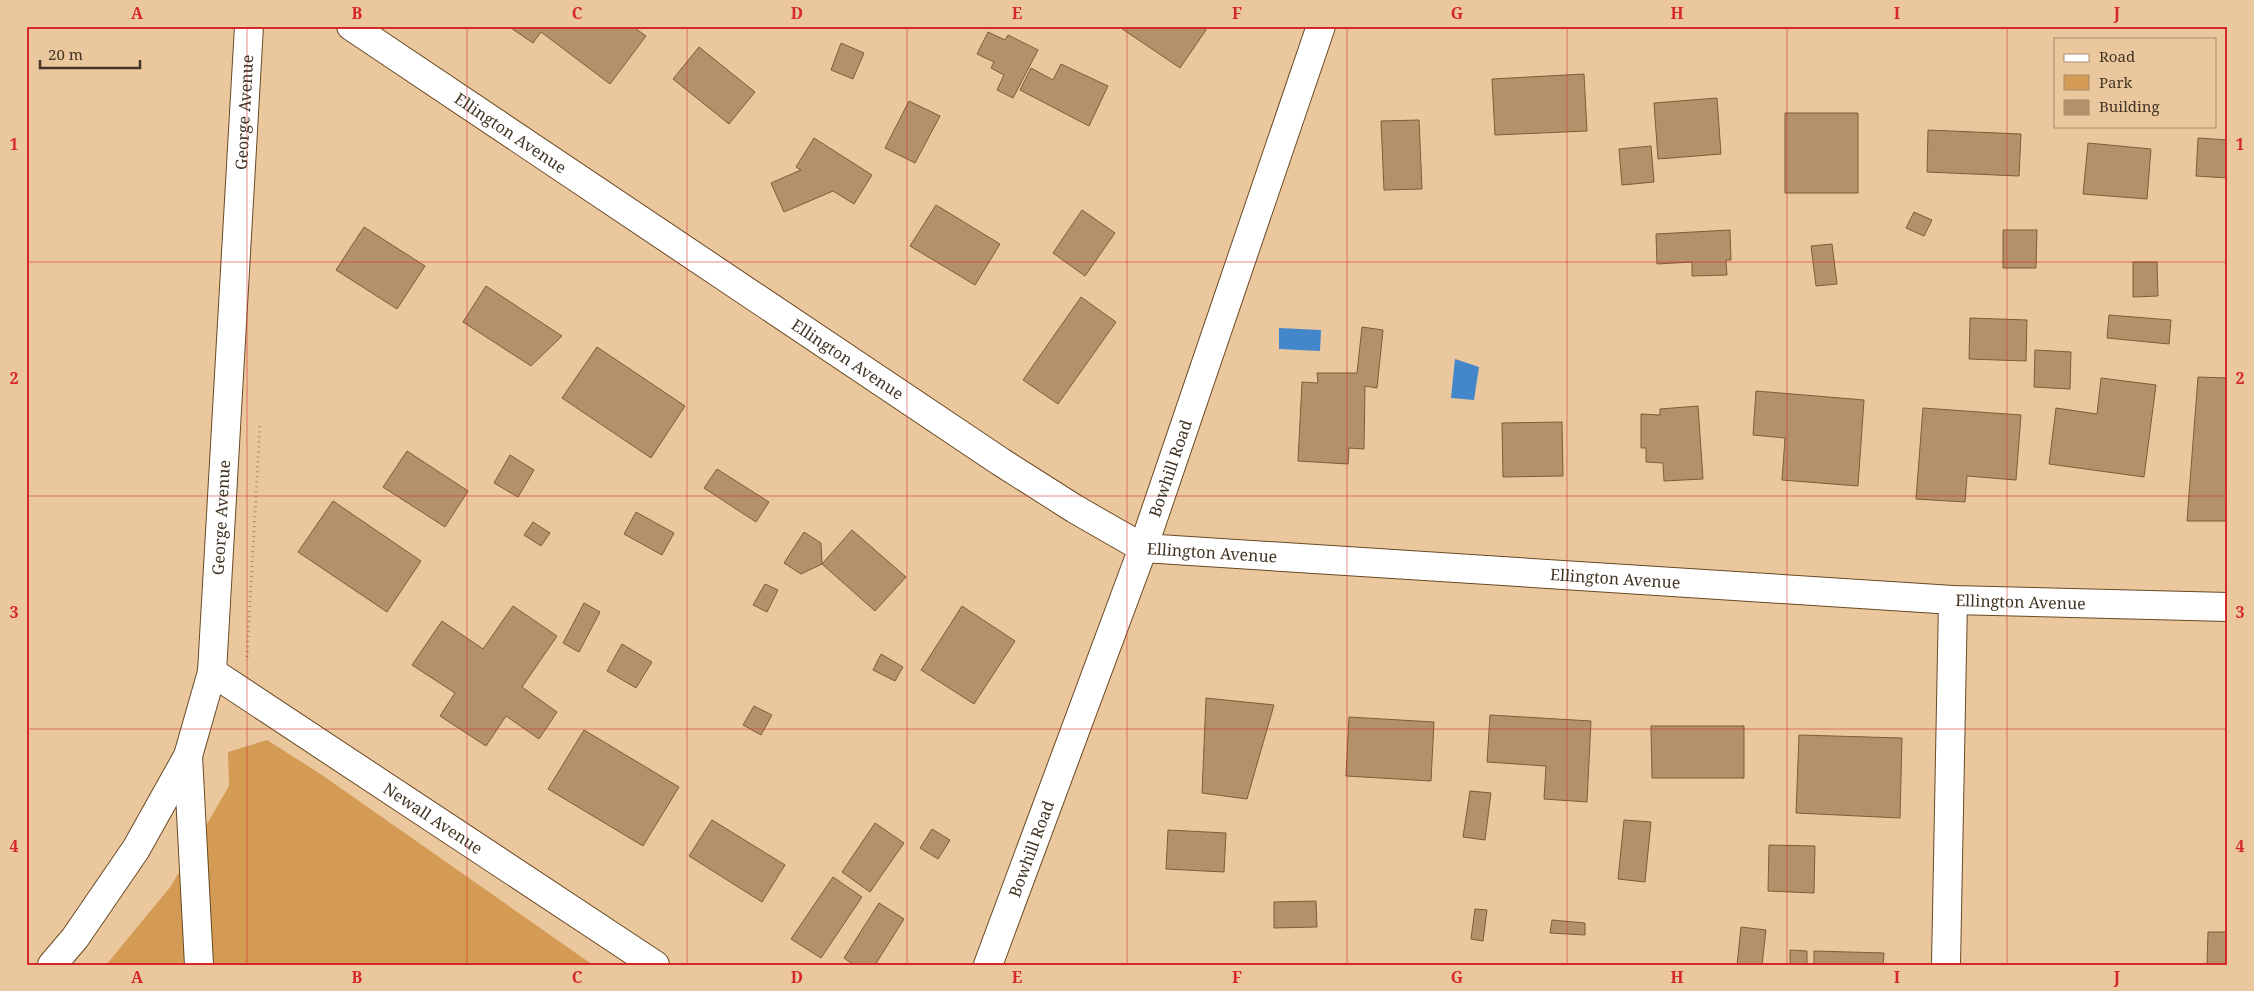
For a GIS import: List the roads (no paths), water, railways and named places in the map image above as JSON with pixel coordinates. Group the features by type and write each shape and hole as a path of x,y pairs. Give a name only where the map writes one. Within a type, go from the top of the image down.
{"street":[{"name":"George Avenue","path":"52,965 75,938 136,849 188,756 212,672 249,26"},
{"name":"Ellington Avenue","path":"351,26 1001,462 1075,509 1143,548 1953,600 2228,607"},
{"name":"Bowhill Road","path":"988,965 1143,548 1321,26"},
{"path":"1946,965 1953,600"},
{"name":"Newall Avenue","path":"212,672 655,965"},
{"path":"188,756 199,965"}],"water":[{"path":"1279,328 1321,330 1320,351 1279,349"},
{"path":"1455,359 1479,367 1474,400 1451,398"}]}
